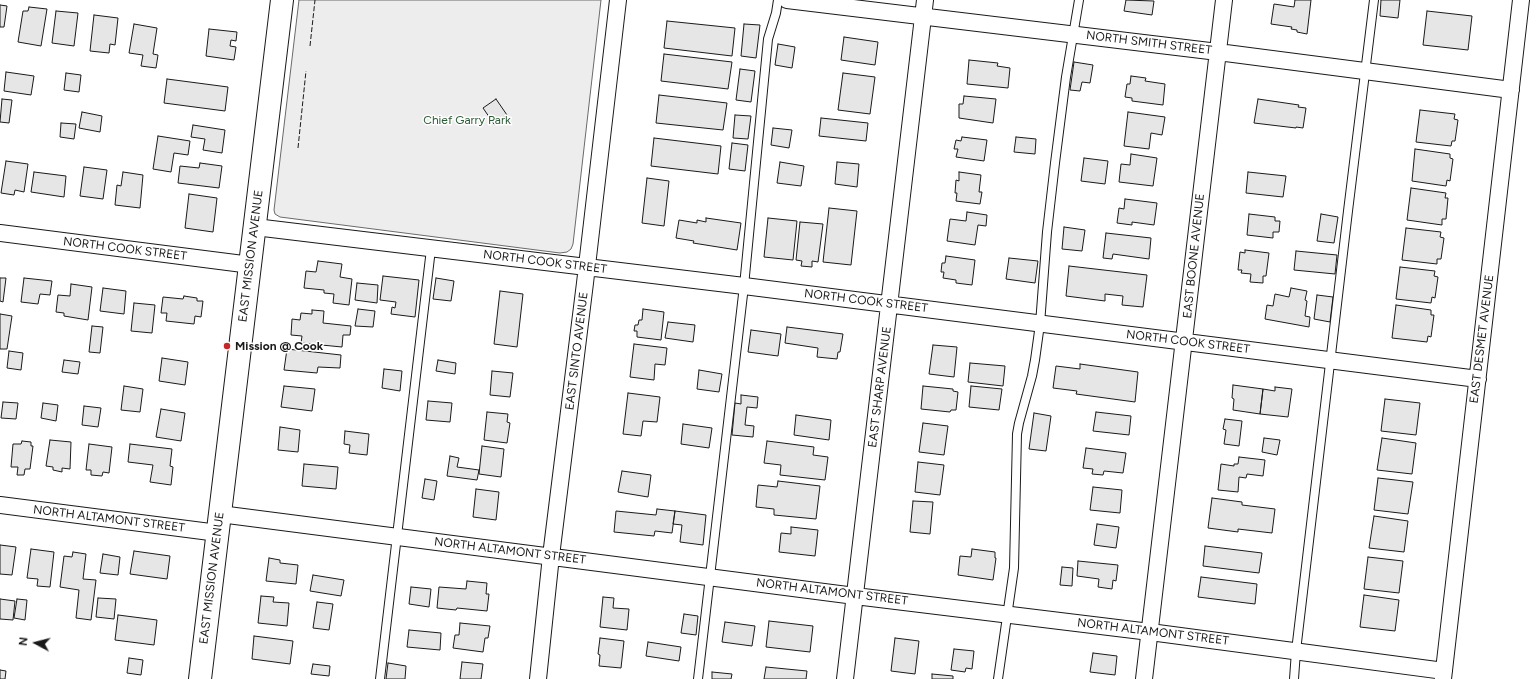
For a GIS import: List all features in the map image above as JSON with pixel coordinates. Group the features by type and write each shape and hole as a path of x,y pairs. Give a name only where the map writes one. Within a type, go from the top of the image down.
{"main road":[{"name":"EAST MISSION AVENUE","path":"200,679 282,0"}],"street":[{"name":"EAST SINTO AVENUE","path":"538,679 551,556 618,0"},
{"name":"NORTH SMITH STREET","path":"787,0 1218,52 1511,90"},
{"name":"EAST SHARP AVENUE","path":"846,679 925,0"},
{"name":"EAST BOONE AVENUE","path":"1144,679 1224,0"},
{"name":"EAST DESMET AVENUE","path":"1443,675 1521,0"},
{"name":"NORTH COOK STREET","path":"255,227 744,286 1478,379"},
{"name":"NORTH COOK STREET","path":"0,233 250,265"},
{"name":"NORTH ALTAMONT STREET","path":"0,505 219,524 398,537 1296,651 1443,675"}],"lane":[{"path":"698,679 744,286 768,39 776,13 778,0"},
{"path":"998,679 1014,568 1017,434 1020,417 1032,376 1040,324 1047,232 1055,163 1066,77 1079,0"},
{"path":"1294,679 1330,360 1374,0"},
{"path":"380,679 431,249"}],"shaded area":[{"name":"Chief Garry Park","path":"299,0 601,0 573,244 571,249 567,252 560,253 280,217 275,214 274,210"}],"building":[{"path":"1126,0 1154,1 1152,15 1124,11"},
{"path":"1295,0 1311,0 1307,34 1297,32 1297,30 1291,29 1292,27 1271,24 1274,4 1294,7"},
{"path":"1381,0 1400,0 1398,18 1380,16"},
{"path":"0,5 7,6 4,27 0,27"},
{"path":"29,7 47,9 41,46 18,42 23,11 28,11"},
{"path":"56,11 78,13 74,46 52,43"},
{"path":"1427,11 1472,16 1468,50 1423,45"},
{"path":"94,15 118,18 115,45 110,44 109,53 90,51"},
{"path":"667,21 735,28 732,56 664,48"},
{"path":"134,24 157,28 153,54 158,55 156,68 141,66 143,55 129,53"},
{"path":"744,24 760,25 756,58 741,56"},
{"path":"209,29 237,32 236,41 231,40 230,46 236,47 234,60 206,56"},
{"path":"844,37 878,42 875,65 841,60"},
{"path":"778,44 795,47 792,68 775,65"},
{"path":"664,54 732,62 728,89 661,81"},
{"path":"969,60 998,63 997,66 1010,68 1008,88 967,84"},
{"path":"1074,62 1093,65 1090,83 1082,82 1080,91 1070,90"},
{"path":"740,69 755,71 751,102 736,100"},
{"path":"6,72 34,76 31,95 4,91"},
{"path":"66,73 81,75 79,92 64,90"},
{"path":"843,73 875,77 870,114 838,110"},
{"path":"1131,76 1146,78 1145,81 1165,84 1163,105 1132,101 1132,98 1125,97 1127,84 1130,84"},
{"path":"167,79 228,87 225,111 164,103"},
{"path":"659,95 727,103 723,130 656,123"},
{"path":"964,96 996,99 993,123 959,118 959,104 963,104"},
{"path":"2,99 12,100 9,123 0,122"},
{"path":"496,99 507,115 494,124 483,108"},
{"path":"1258,99 1299,105 1298,107 1306,108 1303,128 1254,123"},
{"path":"1420,110 1455,114 1454,119 1458,120 1455,141 1452,141 1451,146 1416,142"},
{"path":"82,112 102,116 100,132 79,128"},
{"path":"1128,112 1165,117 1162,135 1151,133 1149,149 1124,146"},
{"path":"735,115 751,116 748,139 733,138"},
{"path":"821,118 868,123 866,141 819,136"},
{"path":"61,123 76,124 74,139 60,137"},
{"path":"193,125 225,130 222,153 203,150 205,139 191,137"},
{"path":"773,128 792,130 789,148 771,145"},
{"path":"158,136 190,141 188,155 174,153 171,172 153,169"},
{"path":"962,137 987,140 984,161 956,157 958,149 954,149 956,140 961,141"},
{"path":"1016,137 1036,139 1035,154 1014,152"},
{"path":"654,138 721,146 718,174 651,166"},
{"path":"732,143 748,145 745,171 729,169"},
{"path":"1415,149 1450,154 1450,158 1453,159 1450,181 1447,180 1446,186 1412,181"},
{"path":"1131,154 1157,158 1153,186 1119,182 1121,164 1130,165"},
{"path":"1084,158 1108,161 1105,184 1081,181"},
{"path":"6,161 28,164 24,192 15,190 14,195 1,193"},
{"path":"780,162 804,166 801,186 777,183"},
{"path":"837,162 859,164 857,187 835,184"},
{"path":"200,163 222,166 219,188 178,183 180,166 199,168"},
{"path":"84,167 107,170 103,199 80,196"},
{"path":"34,172 66,176 64,197 31,192"},
{"path":"123,172 143,175 140,208 115,205 117,185 121,186"},
{"path":"959,172 981,175 979,192 982,192 980,204 956,201 956,180 959,181"},
{"path":"1248,172 1286,176 1283,197 1246,193"},
{"path":"647,178 669,181 664,226 642,223"},
{"path":"1411,188 1446,193 1445,198 1448,198 1446,219 1442,219 1442,225 1407,220"},
{"path":"189,194 217,198 213,232 185,228"},
{"path":"1125,199 1157,203 1154,225 1132,222 1132,225 1117,223 1119,208 1124,209"},
{"path":"829,208 857,211 851,265 823,262"},
{"path":"967,212 987,215 986,226 978,225 975,245 947,241 950,219 966,221"},
{"path":"1249,214 1275,217 1275,221 1280,221 1279,232 1273,232 1273,238 1247,235"},
{"path":"1321,214 1338,217 1334,243 1317,241"},
{"path":"706,218 741,223 737,250 693,243 694,241 676,238 679,220 697,223 697,220 706,222"},
{"path":"768,218 797,221 793,260 764,257"},
{"path":"800,222 823,224 818,262 812,261 812,267 801,266 802,261 796,260"},
{"path":"1064,227 1085,230 1082,251 1062,249"},
{"path":"1406,228 1441,232 1440,237 1444,238 1441,259 1437,259 1437,264 1402,260"},
{"path":"1106,233 1151,238 1149,259 1113,254 1112,259 1103,258"},
{"path":"1245,250 1269,253 1266,276 1263,276 1263,283 1250,282 1251,274 1241,273 1242,270 1238,270 1240,252 1245,253"},
{"path":"1296,251 1337,255 1335,274 1294,270"},
{"path":"946,256 975,260 972,285 956,283 956,280 943,278 944,272 941,272 942,263 945,263"},
{"path":"1009,258 1038,261 1035,283 1006,279"},
{"path":"318,261 342,264 340,277 352,279 349,305 333,303 334,294 324,293 324,290 304,288 306,271 316,272"},
{"path":"1069,266 1147,275 1143,307 1122,305 1123,296 1105,294 1105,301 1066,296"},
{"path":"1400,267 1435,271 1434,276 1438,277 1435,298 1432,297 1431,303 1396,299"},
{"path":"383,276 419,280 415,317 391,314 392,307 395,308 396,302 380,300"},
{"path":"0,278 6,278 3,302 0,301"},
{"path":"24,278 52,281 50,295 40,294 38,304 21,302"},
{"path":"436,278 454,281 451,301 433,299"},
{"path":"357,283 378,285 377,303 355,300"},
{"path":"71,284 92,287 88,320 64,316 64,313 56,312 58,295 70,296"},
{"path":"103,288 126,291 124,314 100,311"},
{"path":"1291,288 1307,291 1305,300 1307,301 1305,316 1310,317 1309,327 1265,319 1267,305 1273,306 1275,294 1289,297"},
{"path":"500,291 523,294 517,347 494,344"},
{"path":"1317,295 1333,297 1330,322 1314,319"},
{"path":"184,296 197,298 197,301 203,301 201,317 195,316 194,324 166,321 167,313 161,313 163,297 183,299"},
{"path":"134,303 155,305 152,333 131,331"},
{"path":"1396,305 1431,310 1431,315 1434,315 1431,337 1428,336 1427,342 1392,338"},
{"path":"358,309 375,311 373,327 355,326"},
{"path":"643,309 664,312 661,340 637,337 637,331 634,331 635,325 638,325 639,320 642,320"},
{"path":"312,310 324,311 323,323 351,326 350,335 343,335 342,347 301,343 302,336 291,335 292,319 300,320 301,313 312,314"},
{"path":"0,314 12,316 7,349 0,349"},
{"path":"668,322 695,325 693,342 665,338"},
{"path":"92,326 103,327 100,353 89,352"},
{"path":"787,327 843,334 840,352 838,352 837,359 817,357 818,348 785,343"},
{"path":"751,330 781,334 778,356 748,352"},
{"path":"634,344 667,348 665,365 655,364 654,380 630,377"},
{"path":"933,345 957,347 954,377 929,374"},
{"path":"287,349 341,355 340,368 318,367 317,373 284,370"},
{"path":"9,351 23,353 21,370 7,368"},
{"path":"162,358 188,362 185,385 159,381"},
{"path":"64,360 80,362 78,374 62,372"},
{"path":"438,360 456,363 455,374 436,371"},
{"path":"970,363 1005,366 1003,386 968,382"},
{"path":"1080,364 1138,372 1135,402 1076,394 1077,391 1053,388 1056,366 1080,369"},
{"path":"384,369 402,371 400,391 382,388"},
{"path":"699,370 722,374 719,392 697,389"},
{"path":"492,371 513,373 510,397 490,395"},
{"path":"1233,385 1263,389 1260,414 1233,410"},
{"path":"124,386 143,389 140,412 121,410"},
{"path":"284,386 315,389 312,411 281,407"},
{"path":"923,386 953,389 953,391 958,392 956,410 951,410 950,412 921,409"},
{"path":"971,386 1002,389 999,410 969,407"},
{"path":"1275,387 1292,389 1288,417 1260,414 1263,389 1275,391"},
{"path":"628,393 660,397 657,422 643,421 641,436 623,434"},
{"path":"741,395 758,397 757,408 747,407 745,425 754,426 753,437 732,435 735,403 741,404"},
{"path":"1385,399 1420,403 1416,435 1381,431"},
{"path":"428,401 452,403 450,422 426,420"},
{"path":"3,402 18,403 16,419 1,418"},
{"path":"43,403 58,405 56,421 41,418"},
{"path":"84,406 101,408 98,427 82,425"},
{"path":"161,409 185,413 181,441 156,437"},
{"path":"487,412 508,414 507,422 510,423 507,443 484,440"},
{"path":"1096,412 1131,416 1129,435 1093,431"},
{"path":"1034,413 1051,416 1046,451 1029,449"},
{"path":"796,415 831,420 829,440 794,435"},
{"path":"1225,419 1242,421 1239,446 1224,444 1226,430 1223,429"},
{"path":"923,423 948,426 944,455 919,452"},
{"path":"683,424 712,428 709,448 681,444"},
{"path":"280,427 300,430 298,452 278,450"},
{"path":"345,431 369,434 367,455 349,453 350,445 344,444"},
{"path":"1264,438 1280,440 1277,455 1262,452"},
{"path":"1382,438 1416,443 1412,474 1377,470"},
{"path":"50,440 71,442 70,469 62,468 62,472 53,470 53,467 46,466"},
{"path":"22,441 31,442 31,446 33,446 30,469 25,469 24,475 17,475 18,467 11,467 13,444 21,444"},
{"path":"767,441 814,447 813,455 828,457 825,480 780,475 781,465 764,463"},
{"path":"89,444 112,447 109,473 103,472 102,476 91,475 91,470 86,470"},
{"path":"130,444 172,449 170,466 173,467 171,485 150,482 153,465 128,462"},
{"path":"482,446 504,449 501,477 479,474"},
{"path":"1086,448 1126,453 1123,473 1104,471 1103,475 1092,474 1093,469 1083,468"},
{"path":"450,456 459,458 457,467 479,470 477,480 447,476"},
{"path":"1239,457 1265,460 1263,476 1247,474 1246,478 1239,477 1238,492 1218,490 1221,464 1234,466 1234,464 1238,464"},
{"path":"918,462 944,465 940,495 915,492"},
{"path":"304,464 338,467 336,489 302,486"},
{"path":"622,471 651,475 648,497 618,492"},
{"path":"1378,478 1413,482 1408,514 1374,510"},
{"path":"425,479 437,481 434,500 422,498"},
{"path":"778,481 820,486 816,519 774,515 774,509 756,507 758,485 777,487"},
{"path":"1093,487 1122,490 1120,513 1090,510"},
{"path":"476,489 499,492 496,520 473,517"},
{"path":"1212,498 1242,502 1242,505 1275,509 1272,533 1238,529 1238,532 1208,528"},
{"path":"913,501 933,502 930,534 910,532"},
{"path":"657,509 675,511 672,533 655,531 654,536 614,532 616,511 656,515"},
{"path":"675,511 706,515 703,545 680,542 682,525 673,524"},
{"path":"1374,516 1408,521 1404,552 1369,548"},
{"path":"1097,524 1119,527 1116,548 1094,545"},
{"path":"791,527 818,530 815,556 779,552 781,533 791,534"},
{"path":"0,545 16,547 12,575 0,574"},
{"path":"1205,546 1262,553 1259,573 1203,566"},
{"path":"31,549 54,552 50,587 37,586 38,579 27,578"},
{"path":"972,549 995,552 996,558 993,580 958,575 960,556 971,557"},
{"path":"134,551 170,556 167,579 130,574"},
{"path":"73,552 86,554 83,579 96,580 91,620 76,618 79,590 60,587 64,556 72,557"},
{"path":"103,554 120,557 118,575 100,573"},
{"path":"1368,557 1403,561 1399,593 1364,589"},
{"path":"269,558 280,560 280,563 298,565 296,584 266,581"},
{"path":"1078,561 1118,565 1116,581 1113,580 1112,589 1098,587 1099,579 1077,576"},
{"path":"1062,567 1073,568 1072,586 1060,585"},
{"path":"313,575 344,580 341,596 310,591"},
{"path":"1201,577 1257,584 1255,604 1198,597"},
{"path":"467,581 487,583 486,594 489,594 487,611 437,608 439,587 466,589"},
{"path":"411,587 431,589 429,607 409,604"},
{"path":"1364,595 1399,600 1395,631 1360,627"},
{"path":"261,596 274,597 273,602 289,603 287,626 258,623"},
{"path":"603,597 614,598 613,608 629,609 627,630 600,627"},
{"path":"98,598 116,599 114,619 96,617"},
{"path":"0,599 15,601 13,620 0,619"},
{"path":"17,599 27,600 25,620 14,618"},
{"path":"317,602 333,604 329,630 313,628"},
{"path":"684,614 698,616 696,635 681,633"},
{"path":"118,615 157,620 154,645 115,640"},
{"path":"769,621 813,626 810,652 766,647"},
{"path":"725,622 755,626 752,646 722,642"},
{"path":"460,623 490,626 488,638 485,638 483,652 453,648 455,635 459,635"},
{"path":"409,630 441,633 440,650 407,647"},
{"path":"254,636 293,641 290,664 252,659"},
{"path":"600,638 624,641 621,668 599,666 600,655 598,654"},
{"path":"895,638 919,641 915,674 891,671"},
{"path":"648,642 681,647 679,661 646,656"},
{"path":"954,649 974,651 972,669 966,668 965,672 951,670"},
{"path":"1093,653 1117,656 1115,675 1090,672"},
{"path":"129,658 143,660 141,675 127,673"},
{"path":"462,662 483,664 481,679 460,679"},
{"path":"388,663 406,666 405,679 386,679"},
{"path":"313,664 330,666 329,676 311,674"},
{"path":"766,667 807,671 806,679 764,679"},
{"path":"0,670 6,671 5,679 0,679"},
{"path":"712,672 732,674 731,679 712,679"},
{"path":"932,674 953,676 953,679 932,679"}],"fence":[{"path":"310,46 315,0"},
{"path":"298,148 306,71"}],"place":[{"name":"Mission @ Cook","path":"227,346"}]}
